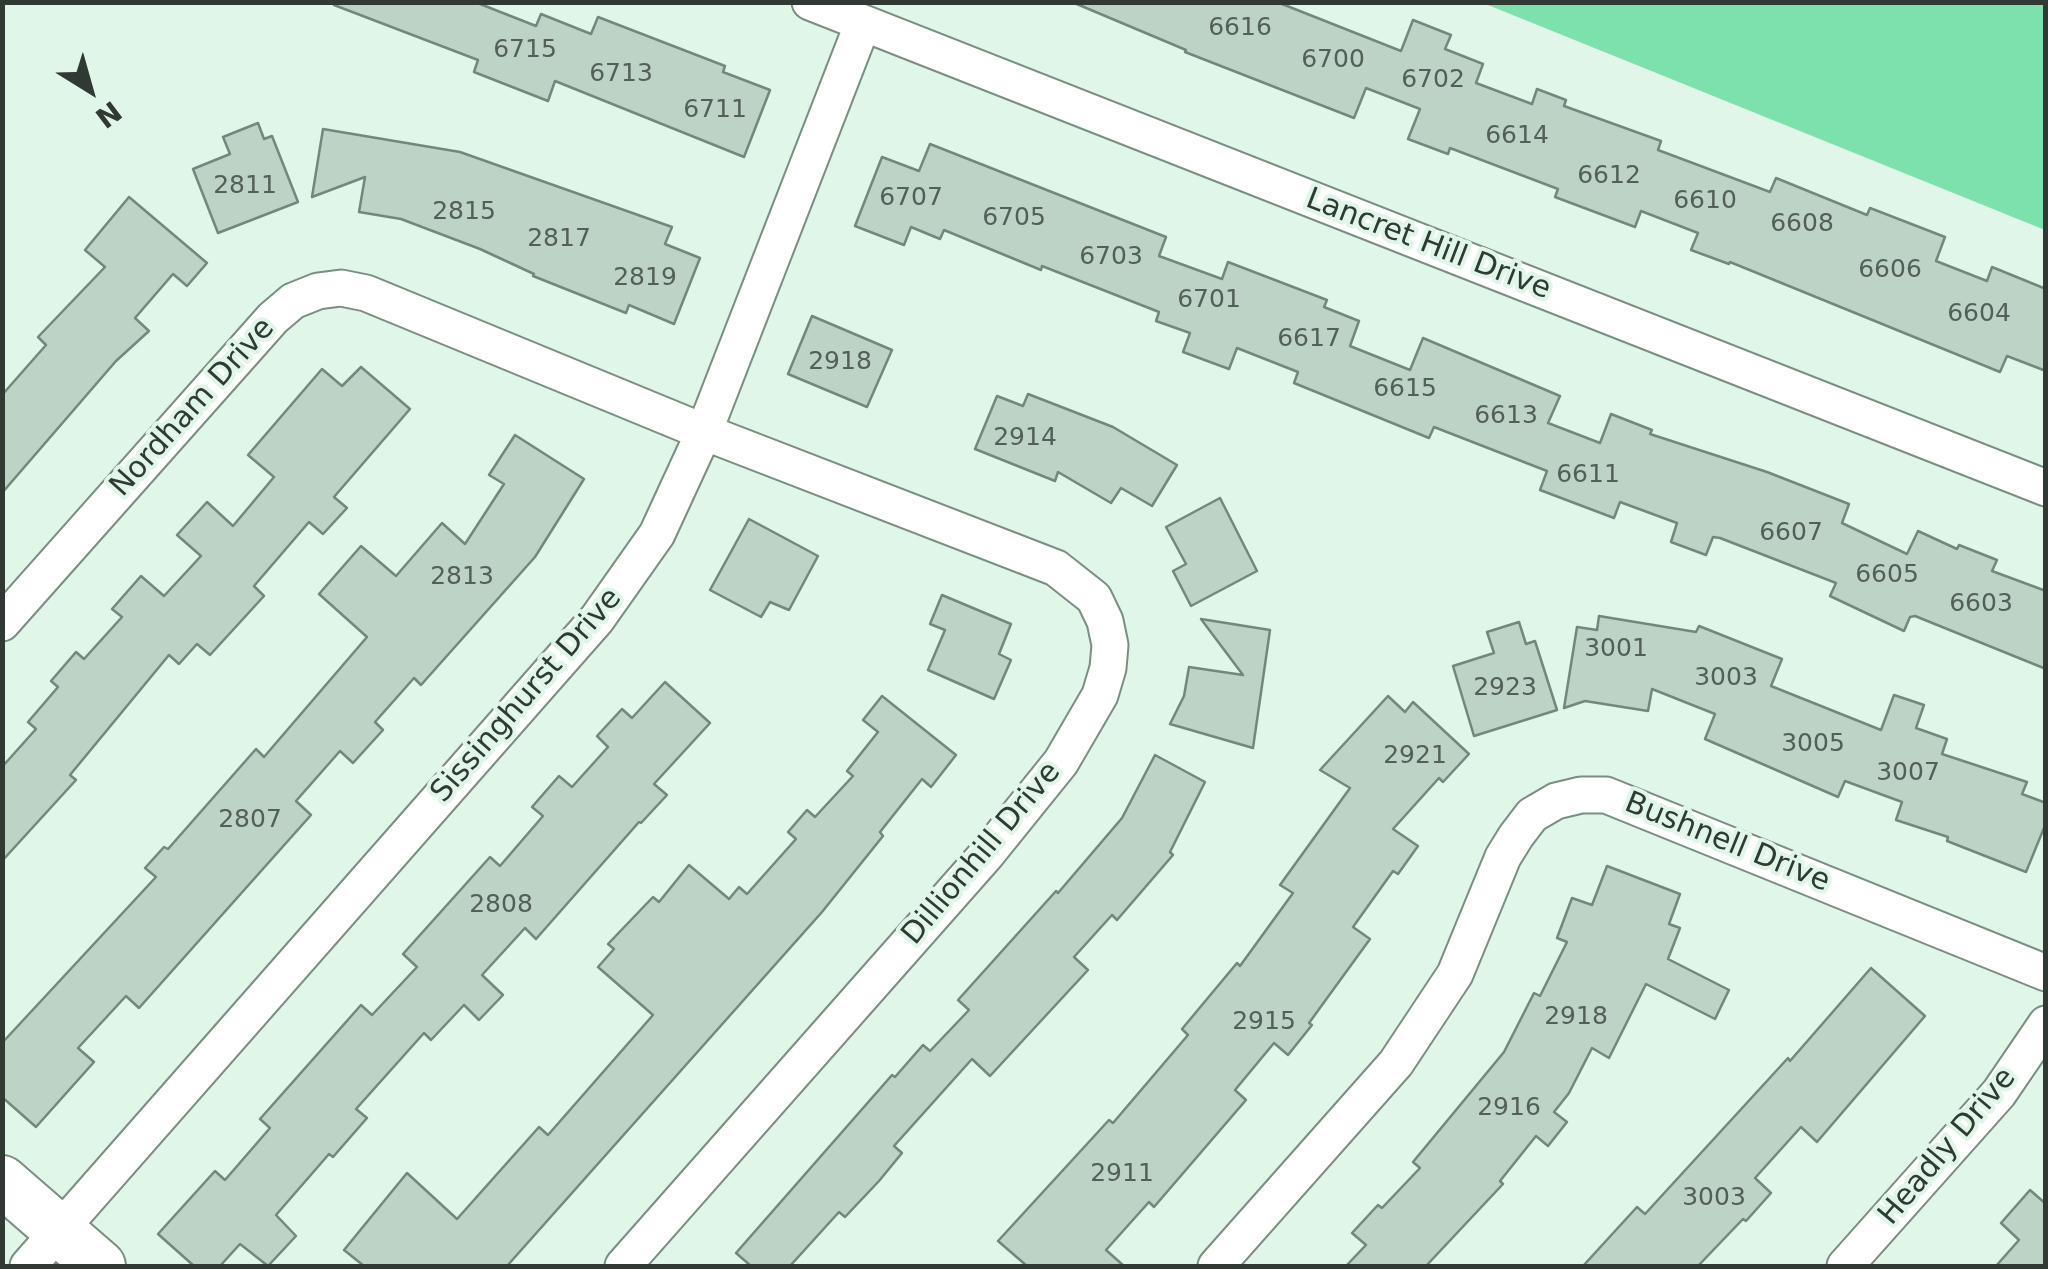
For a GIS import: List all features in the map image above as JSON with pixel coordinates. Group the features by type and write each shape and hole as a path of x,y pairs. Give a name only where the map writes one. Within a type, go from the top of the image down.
{"main road":[{"path":"2,1181 44,1249 100,1266"}],"street":[{"name":"Lancret Hill Drive","path":"810,2 2046,488"},
{"name":"Sissinghurst Drive","path":"44,1249 597,619 657,534 704,432 863,23"},
{"name":"Nordham Drive","path":"2,623 273,318 293,301 318,291 341,288 366,292 704,432"},
{"name":"Dillionhill Drive","path":"623,1266 1033,801 1082,730 1100,695 1108,668 1110,645 1105,621 1094,598 1056,568 704,432"},
{"name":"Bushnell Drive","path":"1216,1266 1396,1063 1454,974 1503,857 1532,815 1556,802 1581,795 1606,795 2046,973"},
{"name":"Headly Drive","path":"1846,1266 1999,1093 2046,1024"}],"path":[{"path":"1975,2 1990,2"}],"green space":[{"path":"1483,3 2045,3 2045,230"}],"building":[{"path":"334,2 475,2 536,26 541,14 591,34 598,17 725,66 723,72 770,90 744,157 555,81 548,101 474,72 478,60"},
{"path":"1072,2 1277,2 1401,51 1413,20 1451,35 1445,49 1483,64 1476,83 1532,104 1537,89 1566,100 1564,106 1661,141 1658,150 1770,192 1776,178 1867,215 1870,208 1945,237 1936,261 1987,281 1992,267 2046,289 2046,371 2007,356 2000,372 1730,262 1691,250 1698,233 1641,211 1635,227 1555,197 1558,189 1450,148 1448,154 1408,139 1420,109 1366,88 1354,118 1185,52"},
{"path":"258,123 264,139 272,136 298,202 218,233 193,169 230,154 223,137"},
{"path":"323,129 460,152 672,227 665,244 700,258 674,324 629,305 626,313 401,219 359,212 365,177 312,197"},
{"path":"930,144 1166,237 1159,256 1222,279 1228,262 1327,300 1324,307 1359,321 1350,346 1410,370 1423,338 1560,396 1548,423 1600,443 1611,414 1652,430 1650,434 1849,504 1842,523 1907,554 1918,531 1957,549 1959,545 1997,560 1992,571 2046,591 2046,669 1915,616 1910,617 1904,631 1830,596 1836,583 1720,538 1713,537 1706,555 1671,542 1677,523 1620,502 1614,518 1540,490 1547,471 1434,427 1429,438 1294,383 1298,372 1237,348 1229,369 1183,352 1190,333 1156,321 1159,312 1042,266 1041,270 944,230 940,239 911,227 904,245 855,226 882,157 919,171"},
{"path":"129,197 207,263 187,286 173,274 135,318 149,331 116,361 2,493 2,395 46,345 38,337 105,267 85,250"},
{"path":"812,316 892,350 867,407 788,374"},
{"path":"361,367 410,409 334,497 347,508 323,534 309,522 254,586 264,596 210,655 197,644 179,664 169,655 70,775 76,780 2,861 2,767 36,729 28,722 58,687 51,681 76,652 84,659 122,617 112,609 141,576 164,596 201,556 177,535 207,502 233,526 274,477 248,455 322,369 342,386"},
{"path":"1028,394 1113,427 1177,465 1152,506 1121,488 1111,503 1058,472 1055,481 975,449 997,396 1023,406"},
{"path":"515,435 584,479 535,557 421,685 414,678 375,722 383,730 353,763 340,751 296,801 311,815 139,1008 126,996 78,1048 94,1062 36,1127 2,1097 2,1043 156,877 145,868 164,847 168,849 256,749 264,757 367,637 319,594 361,546 396,576 442,523 465,544 504,484 489,475"},
{"path":"1220,498 1257,571 1191,606 1173,571 1186,564 1166,527"},
{"path":"749,519 818,556 789,610 770,602 761,617 710,590"},
{"path":"942,595 1011,624 999,654 1011,660 994,699 928,670 945,630 930,624"},
{"path":"1599,616 1696,632 1699,626 1782,659 1771,686 1881,730 1894,695 1924,705 1916,728 1947,739 1942,754 2027,782 2022,794 2046,803 2046,823 2026,872 1947,841 1948,837 1896,820 1902,802 1845,781 1838,797 1705,739 1715,714 1652,689 1648,711 1585,701 1564,708 1577,627 1597,630"},
{"path":"1201,619 1270,630 1253,748 1170,724 1184,696 1189,667 1243,675"},
{"path":"1519,622 1526,644 1535,641 1557,710 1474,736 1453,666 1494,653 1487,632"},
{"path":"665,682 710,723 654,784 667,795 536,939 525,928 482,975 503,995 479,1020 464,1005 431,1040 424,1033 356,1109 367,1118 333,1157 329,1154 276,1215 296,1236 268,1266 240,1244 220,1266 194,1266 158,1234 215,1171 225,1180 270,1128 260,1119 361,1005 372,1015 417,967 403,954 490,857 500,866 543,816 532,807 559,776 572,787 608,747 597,736 622,709 632,718"},
{"path":"882,696 956,755 931,787 922,779 880,832 883,836 822,912 507,1266 364,1266 344,1250 407,1173 457,1219 539,1127 548,1135 653,1015 598,967 614,949 608,944 653,897 659,902 689,865 729,899 739,887 747,894 796,839 788,832 807,810 815,817 853,776 847,771 878,732 863,720"},
{"path":"1388,696 1405,712 1413,702 1469,754 1443,782 1439,778 1393,829 1418,846 1398,874 1393,871 1353,927 1370,939 1288,1055 1274,1043 1235,1090 1246,1100 1154,1207 1149,1202 1106,1250 1124,1266 1027,1266 998,1241 1109,1120 1113,1123 1188,1035 1182,1029 1237,963 1240,966 1293,893 1280,885 1350,788 1320,770"},
{"path":"1155,755 1205,782 1170,852 1173,855 1117,920 1112,915 1074,957 1088,970 990,1076 972,1059 894,1146 902,1153 879,1181 845,1217 839,1212 790,1266 751,1266 736,1253 892,1075 895,1077 923,1045 930,1051 969,1010 958,1000 1122,818"},
{"path":"1607,866 1680,894 1669,924 1680,928 1668,959 1729,990 1715,1019 1646,984 1609,1058 1592,1048 1569,1093 1554,1112 1567,1122 1548,1146 1536,1136 1500,1181 1503,1184 1426,1266 1346,1266 1366,1245 1352,1233 1420,1168 1413,1162 1504,1052 1534,993 1540,996 1567,942 1557,938 1572,898 1592,905"},
{"path":"1871,968 1925,1016 1817,1142 1801,1127 1755,1178 1771,1193 1746,1221 1743,1219 1698,1266 1583,1266 1637,1207 1645,1214 1788,1058 1790,1061"},
{"path":"2030,1190 2046,1204 2046,1266 1996,1266 2019,1240 2001,1223"}]}
